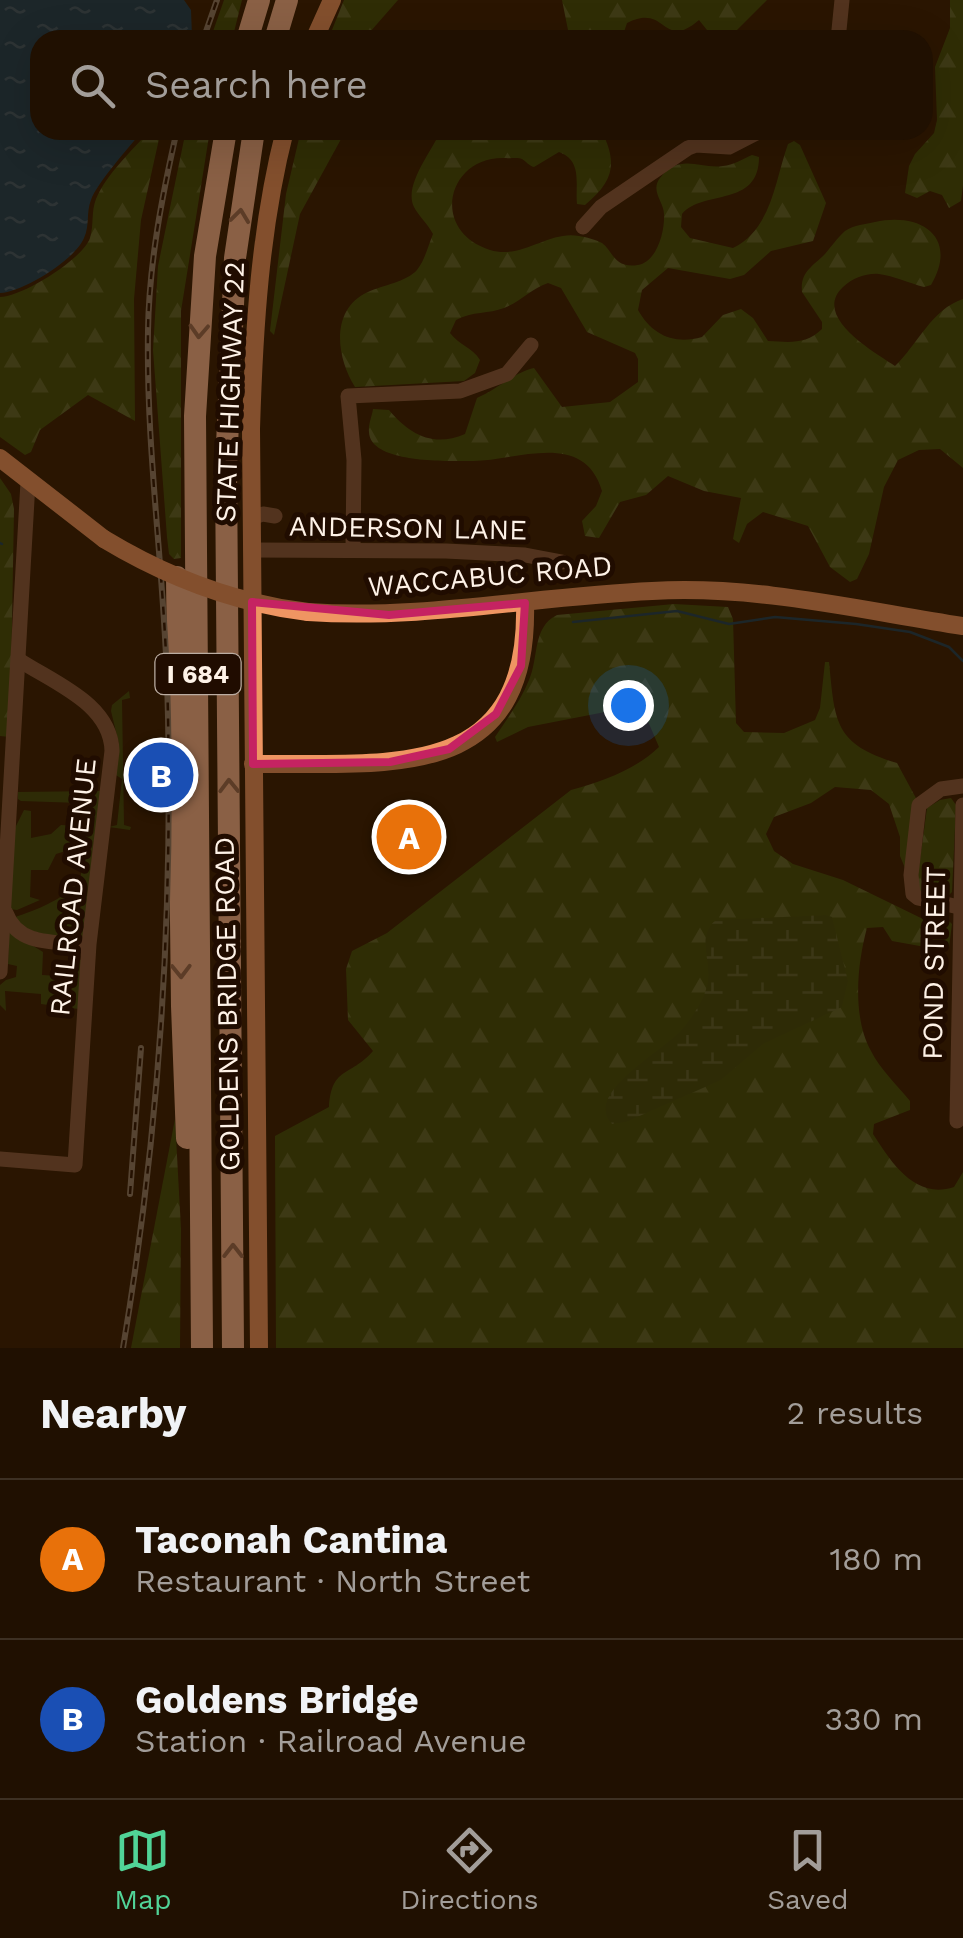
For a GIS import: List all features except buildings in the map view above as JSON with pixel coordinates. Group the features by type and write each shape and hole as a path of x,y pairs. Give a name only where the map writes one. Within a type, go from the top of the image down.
{"highway":[{"path":"250,30 259,0"},
{"path":"278,30 287,0"},
{"name":"I 684","path":"202,1348 196,416 202,292 224,140"},
{"name":"I 684","path":"234,1348 226,416 235,258 253,140"},
{"path":"177,577 188,1150 202,1220"}],"main road":[{"path":"318,30 332,0"},
{"name":"STATE HIGHWAY 22","path":"252,659 251,415 256,318 269,211 284,140"},
{"name":"WACCABUC ROAD","path":"0,458 104,539 177,577 259,604 308,612 418,614 652,590 720,590 840,604 963,626"},
{"path":"253,764 412,760 466,741 496,714 516,683 524,647 525,603"},
{"name":"GOLDENS BRIDGE ROAD","path":"252,659 258,1348"}],"street":[{"path":"839,30 842,0"},
{"path":"583,227 601,207 688,148 729,146 741,140"},
{"path":"353,549 354,460 348,396 460,392 507,374 530,345"},
{"path":"0,972 28,482"},
{"path":"251,518 274,516"},
{"name":"ANDERSON LANE","path":"251,550 525,554 562,562"},
{"name":"RAILROAD AVENUE","path":"0,1160 75,1164 89,944 112,742 106,723 95,710 19,660"},
{"path":"959,907 918,898 913,894 911,875 919,806 941,790 963,786"},
{"name":"POND STREET","path":"958,1121 963,805"},
{"path":"4,909 10,924 30,939 78,944"}],"highlighted area":[{"path":"252,602 389,615 525,603 521,666 496,714 449,749 390,762 253,764"}],"green space":[{"path":"224,0 242,0 234,30 214,30"},
{"path":"344,0 398,0 372,30 332,30"},
{"path":"562,0 767,0 737,30 707,30 699,20 674,30 650,18 640,18 627,23 625,30 568,30"},
{"path":"950,0 963,0 963,185 961,201 949,208 942,195 930,191 917,198 905,193 915,154 928,140 933,140 937,120 935,67 950,28"},
{"path":"141,140 159,140 141,220 134,299 135,421 88,395 40,430 31,452 25,455 0,437 0,297 22,291 51,275 85,247 90,238 94,204 113,171"},
{"path":"184,140 208,140 181,311 181,558 174,559 169,554 167,537 153,350 158,266"},
{"path":"299,140 341,140 300,214 274,335 270,331 286,194"},
{"path":"435,140 605,140 610,171 602,188 585,205 577,204 575,167 559,152 534,167 522,159 506,158 486,160 470,168 453,196 453,212 458,227 490,250 513,251 557,237 579,236 602,243 619,262 630,266 645,263 659,245 664,214 656,187 668,170 683,164 723,166 752,155 759,157 757,173 750,184 740,191 691,206 682,214 681,227 690,238 733,248 746,240 764,216 788,144 794,141 800,145 826,203 813,241 771,251 744,275 730,279 668,268 642,290 638,310 657,332 673,339 702,337 723,315 741,309 753,318 768,341 803,340 822,329 822,322 802,292 803,279 842,233 856,226 892,220 920,225 938,241 941,254 931,285 924,287 879,274 865,275 843,287 835,298 835,310 850,333 895,366 942,311 963,299 963,468 940,449 919,450 898,460 884,487 869,554 857,579 850,582 830,567 808,526 763,512 747,524 739,543 733,539 741,498 704,491 668,476 646,495 620,502 599,538 585,536 582,521 596,506 602,491 593,472 580,460 547,453 473,461 430,460 382,450 369,432 373,409 389,410 413,432 442,440 465,434 477,398 527,370 534,368 562,407 610,402 638,382 635,353 587,332 561,288 548,283 504,308 456,320 450,333 480,360 475,373 464,381 355,387 341,348 342,322 347,310 368,292 407,278 417,270 433,234 412,198 420,168"},
{"path":"0,478 11,494 14,509 10,737 0,736"},
{"path":"674,604 728,607 733,619 736,723 744,732 784,733 815,720 825,662 829,662 833,700 849,739 876,756 897,763 917,800 905,868 889,804 871,790 835,787 811,803 774,817 766,834 774,851 793,864 843,880 923,919 945,917 952,924 949,947 931,948 892,941 883,927 867,928 858,990 861,1022 871,1051 910,1101 910,1110 874,1124 873,1134 896,1167 927,1188 954,1187 963,1172 963,1348 276,1348 275,1136 329,1107 338,1078 373,1051 348,1020 346,969 352,951 387,933 571,790 618,774 659,747 641,705 528,727 497,742 495,737 526,687 540,635 549,620 557,615"},
{"path":"129,691 130,698 122,700 124,825 130,830 109,827 117,825 122,779 116,775 119,744 111,711 112,705"},
{"path":"100,791 84,938 27,929 12,918 65,894 81,874 80,862 69,850 56,854 48,870 31,870 30,897 40,900 10,909 15,828 24,810 31,811 31,838 51,834 61,825 78,826 81,803 21,801 18,792"},
{"path":"951,798 956,805 952,892 947,897 920,891 917,882 927,808"},
{"path":"832,917 848,981 842,1007 763,1044 721,1080 626,1122 612,1124 606,1112 608,1099 617,1085 675,1036 701,1002 708,977 707,934 716,920"},
{"path":"9,931 43,952 42,975 74,977 77,960 82,960 79,1009 41,1004 41,994 5,991 6,1011 0,1005 0,985 16,977 17,966 8,964"},
{"path":"175,1119 181,1229 180,1348 131,1348"}],"water":[{"path":"0,0 184,0 191,10 192,30 30,30 30,140 135,140 94,193 79,247 47,273 22,287 0,293"}],"waterway":[{"path":"573,622 677,611 729,624 775,617 856,624 910,632 949,647 963,661"}],"railway":[{"path":"206,30 217,0"},
{"path":"123,1348 155,1098 166,930 167,678 148,331 157,230 175,140"},
{"path":"130,1194 141,1048"}],"place":[{"name":"Goldens Bridge","path":"161,775"},
{"name":"Taconah Cantina","path":"409,837"}]}
